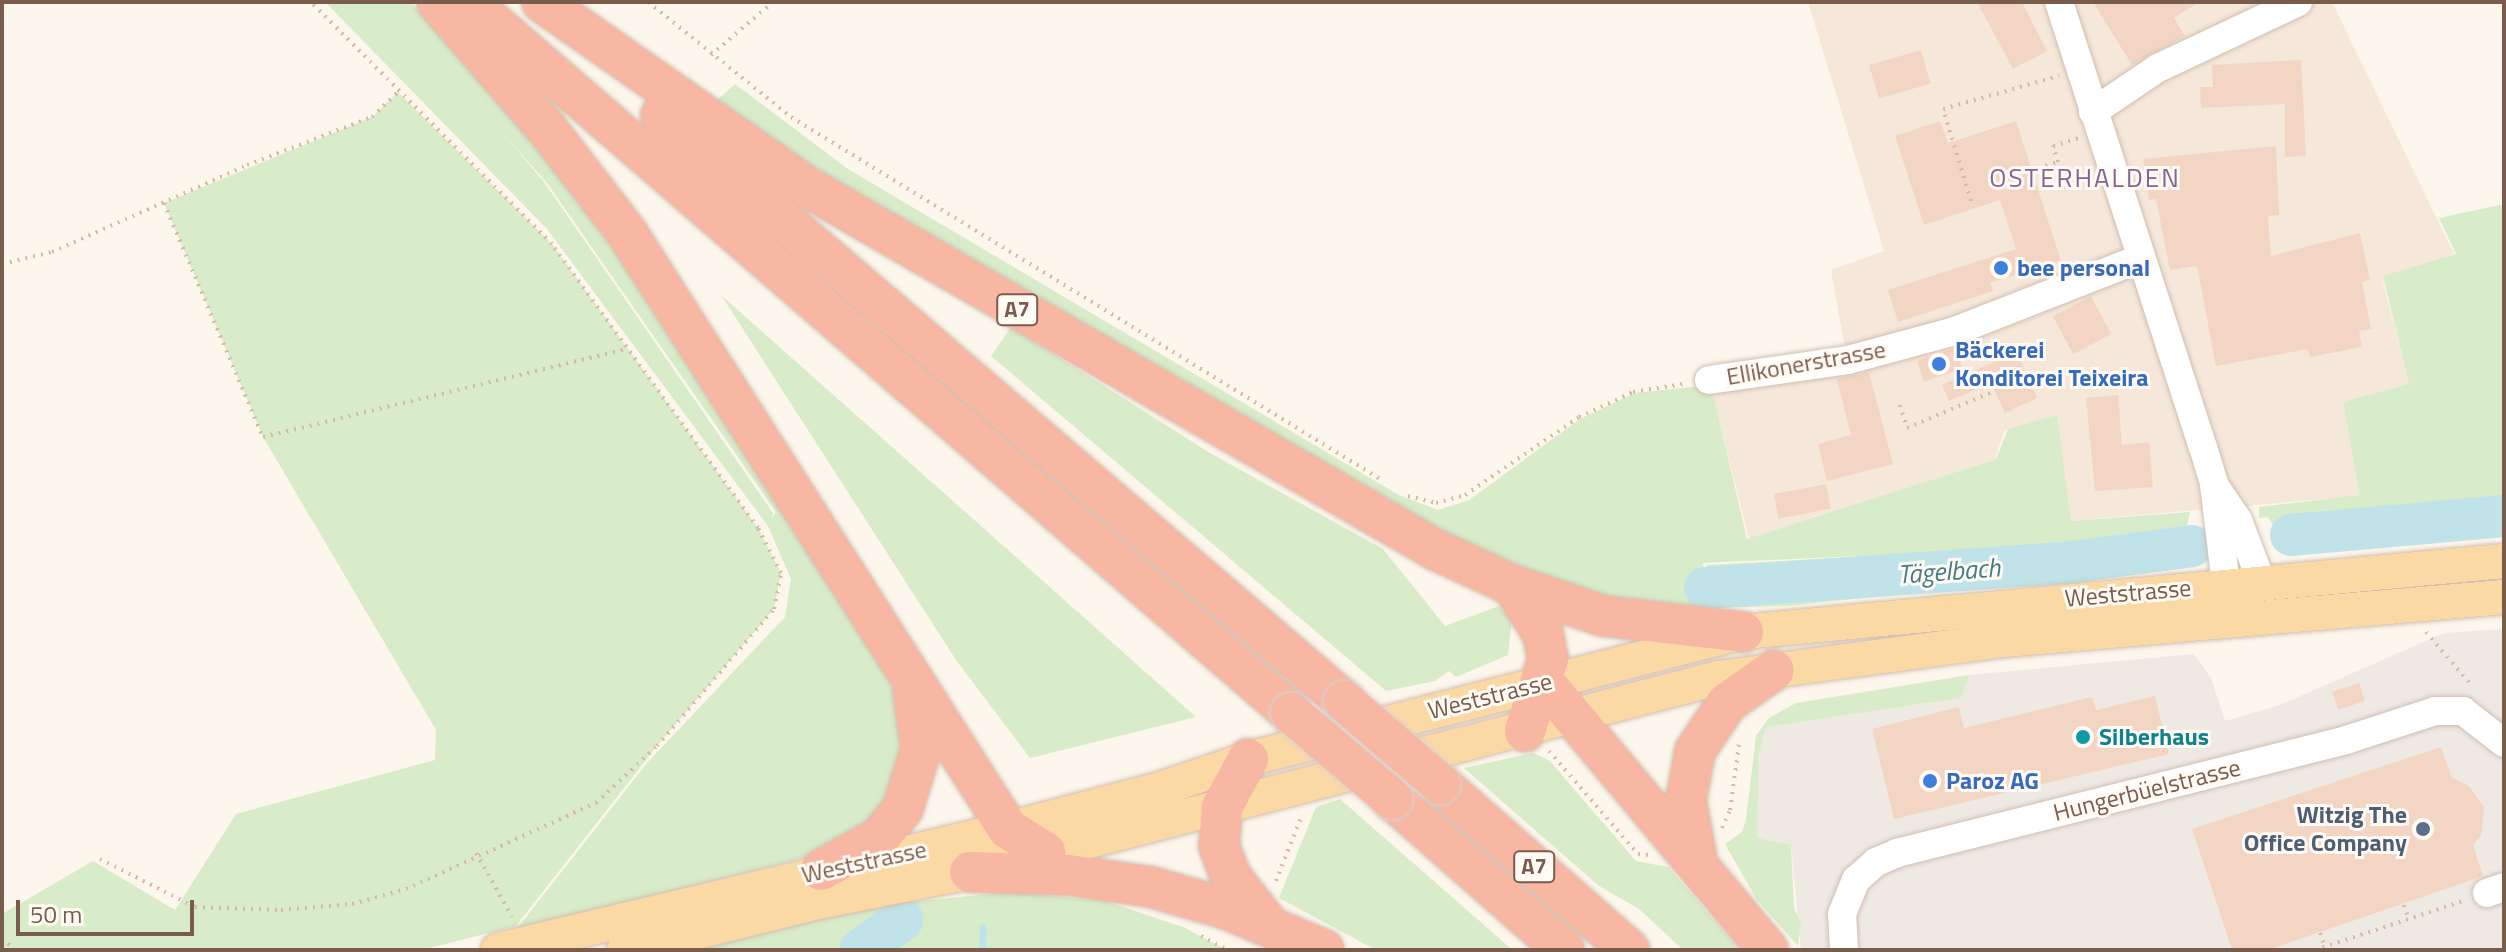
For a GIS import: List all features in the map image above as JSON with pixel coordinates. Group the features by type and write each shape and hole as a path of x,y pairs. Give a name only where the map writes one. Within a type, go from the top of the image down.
{"highway":[{"path":"437,2 537,117 627,233 1008,829 1045,852"},
{"name":"A7","path":"469,2 1564,950"},
{"name":"A7","path":"532,2 1629,950"},
{"name":"A7","path":"542,2 809,188 1310,479 1512,585 1636,623 1743,632"},
{"name":"A7","path":"1512,585 1543,634 1548,659 1544,682 1525,731"},
{"path":"821,870 879,838 903,808 917,774 921,749 918,708 893,645"},
{"path":"1768,950 1706,851 1686,800 1695,751 1727,703 1774,670"},
{"path":"1544,682 1571,720 1706,851"},
{"path":"1248,759 1222,807 1218,835 1225,865 1268,924"},
{"path":"970,872 1126,882 1184,895 1268,924 1324,950"}],"main road":[{"name":"Weststrasse","path":"507,938 1008,829 1160,789 1248,759 1743,632 2260,574 2504,561"},
{"name":"Weststrasse","path":"624,950 818,902 970,872 1571,720 1718,678 1990,641 2504,597"}],"street":[{"path":"2059,2 2106,150 2135,261 2226,521 2260,574"},
{"path":"2093,112 2158,68 2298,2"},
{"name":"Ellikonerstrasse","path":"1709,380 1886,350 1997,318 2135,261"},
{"path":"2226,521 2224,578 2236,602 2259,618"},
{"name":"Hungerbüelstrasse","path":"1844,950 1842,914 1856,880 1876,862 1897,853 2346,740 2435,711 2463,711 2504,743"}],"path":[{"path":"100,859 195,907 281,910 352,904 406,889 476,853 596,803 657,746 774,609 781,573 758,528 544,235 311,2"},
{"path":"648,2 791,117 1388,483"},
{"path":"711,55 773,2"},
{"path":"1971,201 1943,109 2081,70"},
{"path":"2,264 52,252 372,117 398,92"},
{"path":"2038,168 2058,162 2053,146 2084,136 2090,155 2106,150"},
{"path":"164,203 263,437 628,349"},
{"path":"1402,492 1436,503 1465,495 1592,411 1633,392 1709,380"},
{"path":"1900,405 1907,428 1992,392"},
{"path":"2419,619 2479,694"},
{"path":"1706,851 1730,810 1742,731"},
{"path":"476,853 507,938"},
{"path":"2315,950 2496,890"},
{"path":"2404,905 2409,920"},
{"path":"2320,933 2325,947"},
{"path":"2,938 15,950"}],"shaded area":[{"path":"1808,2 2332,2 2454,254 2383,281 2435,485 2359,496 2071,521 2055,416 2004,431 1995,459 1749,539 1709,380 1847,360 1831,270 1884,251"},
{"path":"2504,629 2504,950 1801,950 1791,845 1757,839 1759,754 1766,727 1961,698 1969,675 2194,654 2211,678 2225,721 2280,705 2444,633"}],"green space":[{"path":"325,2 410,2 481,73 587,201 898,687 910,741 894,804 820,854 515,931 647,763 785,617 791,579 768,526 547,229","holes":["501,131 547,183 776,512 772,519 773,513 544,182"]},
{"path":"735,84 848,169 1399,495 1438,510 1469,500 1580,419 1635,393 1711,385 1747,539 1996,459 2008,429 2057,415 2071,521 2190,512 2187,526 2099,539 2187,528 2185,556 2113,571 1788,606 1710,608 1706,565 1970,551 1703,563 1709,615 1620,604 1451,544 822,178 713,104"},
{"path":"398,92 552,244 758,528 781,573 774,609 657,746 516,926 422,950 2,950 2,914 93,861 175,910 236,814 435,760 436,730 263,437 164,203 372,117"},
{"path":"2504,204 2504,530 2301,553 2288,550 2268,517 2259,518 2259,507 2360,495 2343,402 2409,384 2383,276 2456,254 2439,218"},
{"path":"721,295 1196,717 1030,758 956,660"},
{"path":"1011,327 1210,453 1383,549 1445,626 1499,606 1512,619 1508,655 1456,677 1449,671 1435,681 1386,691 991,356"},
{"path":"1969,675 1961,698 1766,727 1759,754 1757,838 1791,845 1794,908 1801,923 1798,946 1757,900 1725,844 1742,832 1746,819 1756,736 1769,718 1796,703"},
{"path":"1533,753 1549,760 1636,861 1668,867 1740,950 1683,950 1639,909 1599,886 1464,768"},
{"path":"1340,799 1511,950 1376,950 1279,898 1316,807"},
{"path":"1012,892 1105,901 1183,927 1227,950 689,950 887,904"}],"building":[{"path":"1977,2 2022,2 2047,51 2013,69"},
{"path":"2093,2 2199,2 2174,18 2185,36 2132,65"},
{"path":"1921,50 1931,84 1879,99 1869,65"},
{"path":"2301,60 2306,156 2285,157 2285,104 2201,108 2200,87 2213,87 2212,65"},
{"path":"1940,121 1948,143 2016,121 2061,261 1990,283 1993,291 1898,322 1888,290 2016,249 2000,200 1924,225 1895,136"},
{"path":"2276,146 2279,215 2268,216 2271,256 2360,233 2370,280 2362,282 2371,329 2359,331 2362,347 2310,357 2308,349 2216,366 2197,266 2170,270 2156,199 2149,200 2143,159"},
{"path":"2091,296 2111,334 2073,354 2053,316"},
{"path":"1956,348 1963,369 1924,382 1917,361"},
{"path":"2017,352 2037,398 2005,413 1991,383 1949,401 1942,385"},
{"path":"1869,372 1893,464 1827,481 1818,444 1851,435 1837,379"},
{"path":"2118,395 2122,445 2149,442 2153,487 2095,491 2086,398"},
{"path":"1826,484 1831,509 1779,519 1774,494"},
{"path":"2359,683 2365,701 2338,710 2332,692"},
{"path":"2155,696 2169,754 1894,819 1872,729 1959,707 1964,728 2092,697 2096,710"},
{"path":"2441,747 2452,778 2469,786 2484,807 2481,835 2473,845 2483,876 2268,950 2232,950 2192,829"}],"waterway":[{"name":"Tägelbach","path":"2291,535 2504,516"},
{"name":"Tägelbach","path":"1705,588 2065,563 2192,546"},
{"name":"Tägelbach","path":"860,950 902,920"},
{"path":"982,950 983,927"}],"place":[{"name":"bee personal","path":"2001,268"},
{"name":"Bäckerei Konditorei Teixeira","path":"1939,364"},
{"name":"Silberhaus","path":"2083,737"},
{"name":"Paroz AG","path":"1930,781"},
{"name":"Witzig The Office Company","path":"2423,829"}],"district":[{"name":"OSTERHALDEN","path":"2085,178"}]}
